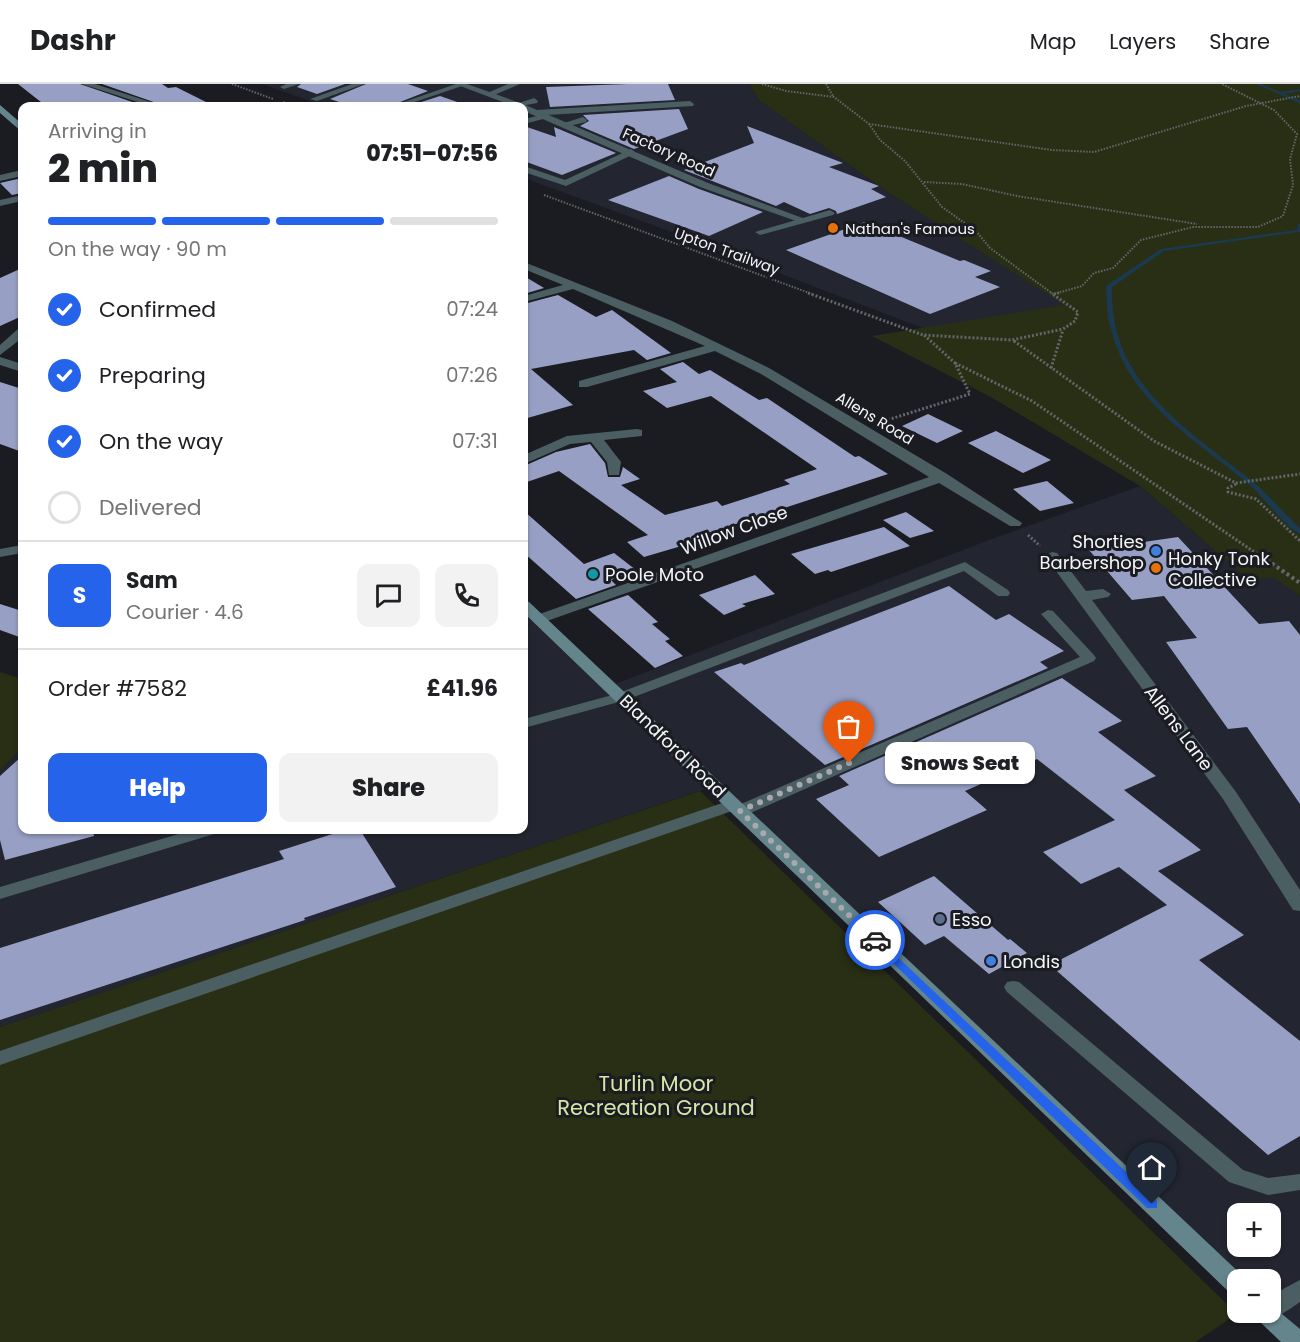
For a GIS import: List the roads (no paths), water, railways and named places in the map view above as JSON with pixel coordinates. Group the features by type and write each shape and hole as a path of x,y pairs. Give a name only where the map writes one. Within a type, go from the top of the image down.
{"main road":[{"path":"0,108 5,117 18,126"},
{"name":"Blandford Road","path":"528,609 1227,1276"},
{"path":"1276,1323 1297,1342"}],"street":[{"path":"86,84 145,102"},
{"name":"Factory Road","path":"460,84 508,102"},
{"name":"Factory Road","path":"528,110 631,152 704,185 803,220"},
{"name":"Allens Road","path":"528,267 716,347 765,371 1015,523"},
{"path":"528,298 575,285"},
{"path":"0,351 18,335"},
{"path":"583,384 716,347"},
{"path":"0,361 18,367"},
{"path":"528,458 567,440 637,433"},
{"path":"594,437 614,462 614,472"},
{"name":"Willow Close","path":"539,619 942,477"},
{"name":"Allens Lane","path":"1052,556 1230,796 1298,897"},
{"path":"1082,596 1103,594"},
{"path":"1281,1302 1300,1290"}],"lane":[{"path":"284,87 295,84"},
{"path":"314,99 360,84"},
{"path":"408,102 460,84"},
{"path":"489,94 516,84"},
{"path":"528,104 534,101"},
{"path":"528,120 540,115 690,104"},
{"path":"565,124 583,120"},
{"path":"528,170 566,183 631,152"},
{"path":"0,178 18,174"},
{"path":"0,203 18,199"},
{"path":"760,232 830,213"},
{"path":"528,723 621,697 965,566 1003,593"},
{"path":"0,1058 737,808 1089,658 1048,614"},
{"path":"0,893 196,834"},
{"path":"1013,987 1236,1176 1262,1188 1284,1188 1300,1182"}],"waterway":[{"path":"1258,84 1300,102"},
{"path":"1281,93 1300,90"},
{"path":"1300,225 1299,231 1163,250 1109,286 1111,319 1120,349 1134,375 1152,399 1198,442 1255,487 1300,532"}],"place":[{"name":"Nathan's Famous","path":"833,228"},
{"name":"Shorties Barbershop","path":"1156,551"},
{"name":"Honky Tonk Collective","path":"1156,568"},
{"name":"Poole Moto","path":"593,574"},
{"name":"Snows Seat","path":"849,763"},
{"name":"Esso","path":"940,919"},
{"name":"Londis","path":"991,961"}],"park label":[{"name":"Turlin Moor Recreation Ground","path":"656,1095"}]}
